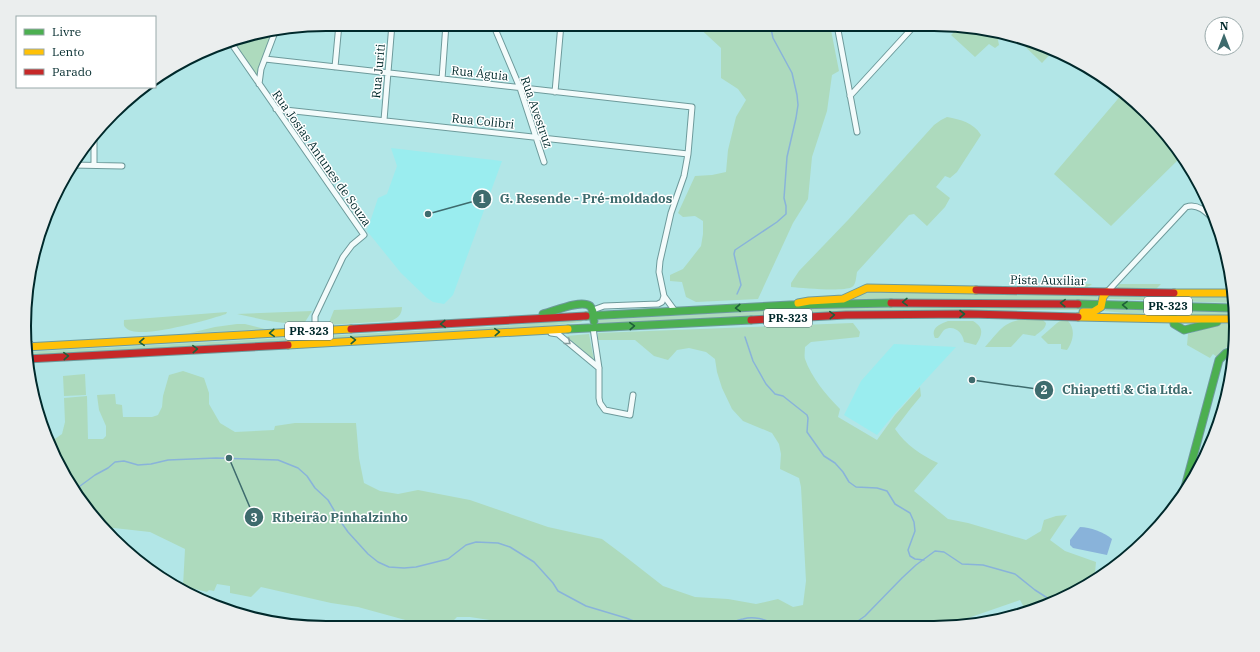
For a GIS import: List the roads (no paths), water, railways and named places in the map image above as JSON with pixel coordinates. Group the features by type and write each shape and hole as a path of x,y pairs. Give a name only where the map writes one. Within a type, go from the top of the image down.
{"main road":[{"name":"Pista Auxiliar","path":"790,305 807,300 845,299 866,288 1096,292 1104,298"},
{"path":"1007,315 1093,312 1101,307 1104,298 1227,293"},
{"name":"PR-323","path":"33,347 790,305 1104,298 1228,308"},
{"path":"460,324 551,313 584,303 588,304 593,315 593,328"},
{"path":"1228,308 1177,309 1173,313 1173,319 1174,324 1184,330 1229,321"},
{"path":"532,330 590,323 593,315"},
{"name":"PR-323","path":"33,358 532,330 846,315 1007,315 1229,320"},
{"path":"1188,475 1219,360 1227,352"}],"street":[{"path":"335,67 338,31"},
{"name":"Rua Juriti","path":"384,120 391,31"},
{"path":"442,79 445,31"},
{"name":"Rua Avestruz","path":"496,31 520,88 544,162"},
{"path":"555,92 561,31"},
{"path":"838,31 857,132"},
{"path":"850,96 910,31"},
{"path":"260,84 261,69 273,36"},
{"name":"Rua Josias Antunes de Souza","path":"233,46 364,235 352,245 343,257 315,316 315,331"},
{"name":"Rua Águia","path":"265,59 692,107 688,154"},
{"name":"Rua Colibri","path":"276,109 688,154"},
{"path":"94,144 94,165"},
{"path":"675,311 664,296 659,272 660,261 671,213 684,176 688,154"},
{"path":"79,165 122,166"},
{"path":"1104,298 1186,207 1195,206 1207,213"},
{"path":"593,315 604,306 658,304 662,302 664,296"},
{"path":"593,328 599,368 600,403 605,410 630,415 633,395"},
{"path":"532,330 558,334 599,368"}],"waterway":[{"path":"737,294 741,285 734,254 735,250 777,222 786,214 784,198 787,157 798,105 792,73 773,38 772,31"},
{"path":"745,337 753,361 766,384 775,394 783,396 807,415 807,432 824,456 835,463 849,482 856,487 877,488 887,491 895,504 910,513 914,522 915,531 908,550 910,556 915,559 924,560"},
{"path":"79,487 115,462 124,461 138,465 168,460 216,458 278,460 298,468 307,476 315,488 328,500 348,532 368,554 378,562 389,567 416,567 448,559 466,545 476,542 498,543 510,547 534,562 553,583 558,591 586,606 634,621"},
{"path":"858,621 865,616 916,565 935,551 944,552 962,564 983,565 1015,574 1048,598"},
{"path":"737,621 748,618 766,621"}],"place":[{"name":"G. Resende - Pré-moldados","path":"428,214"},
{"name":"Chiapetti & Cia Ltda.","path":"972,380"},
{"name":"Ribeirão Pinhalzinho","path":"229,458"}]}
